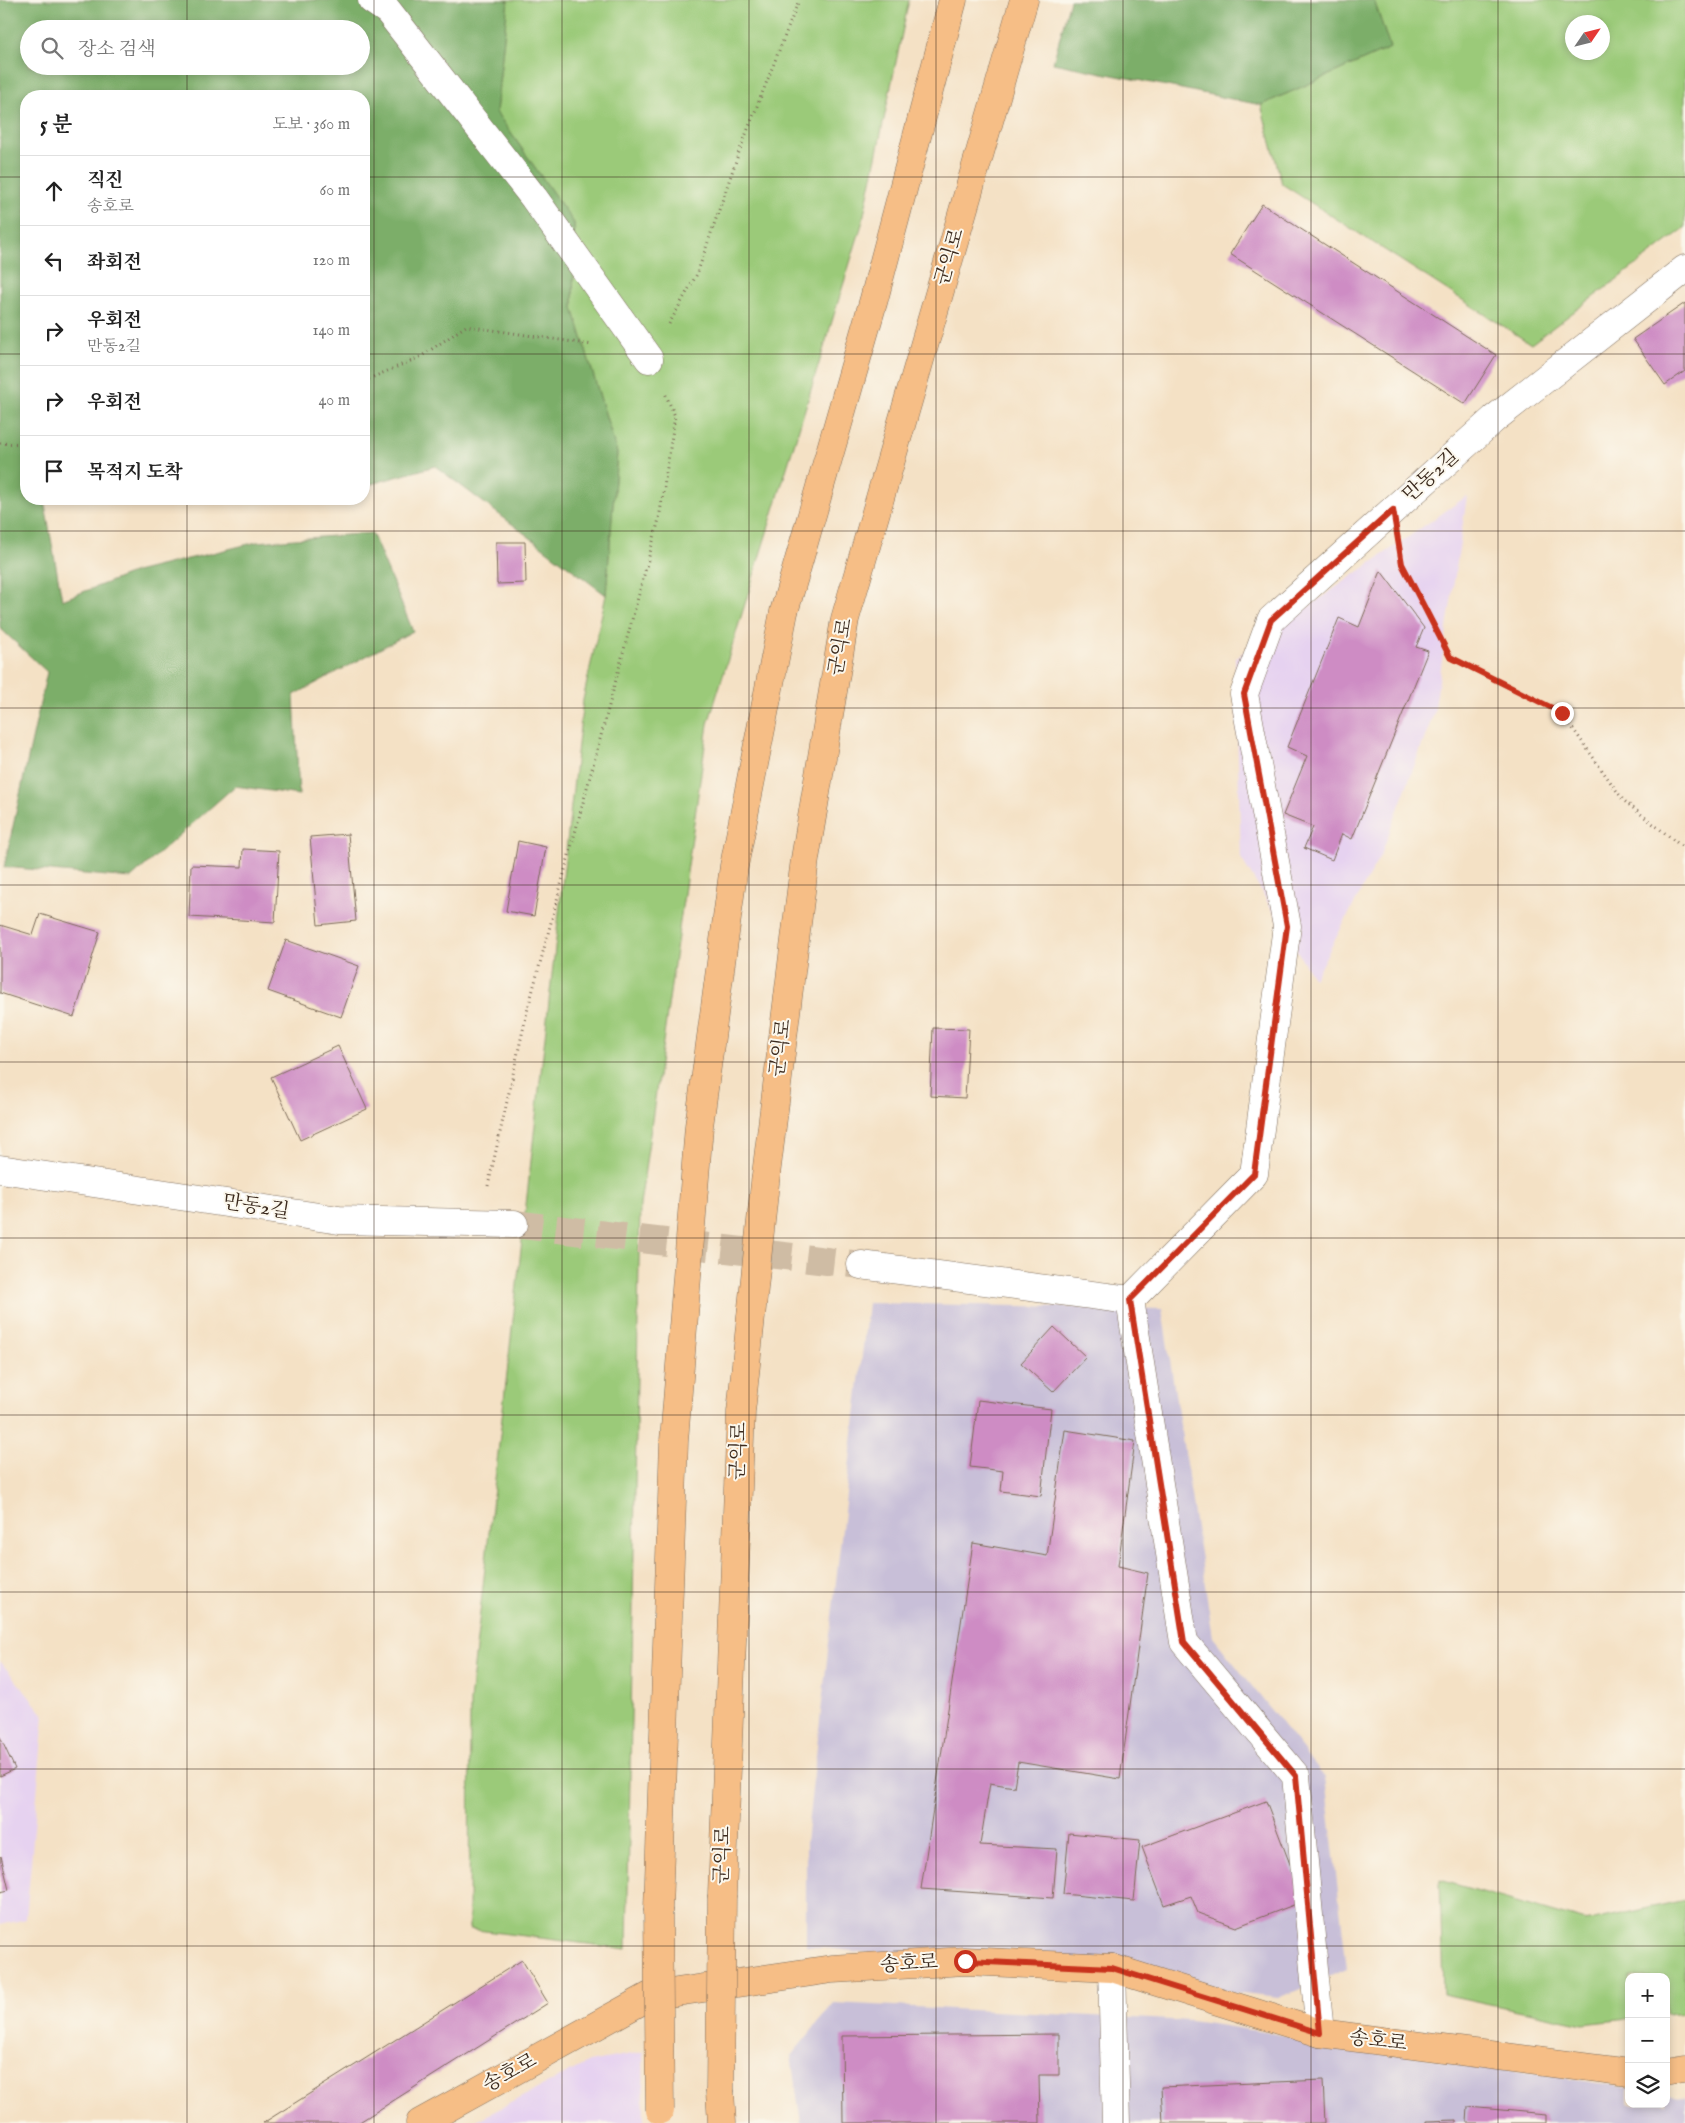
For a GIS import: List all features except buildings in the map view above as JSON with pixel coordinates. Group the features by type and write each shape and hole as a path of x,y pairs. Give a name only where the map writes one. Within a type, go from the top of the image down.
{"main road":[{"path":"660,2116 658,1909 674,1440 700,1126 734,866 784,612 874,299 953,0"},
{"name":"군익로","path":"722,2123 720,2092 722,1895 741,1412 766,1173 805,859 845,619 1024,0"},
{"name":"송호로","path":"420,2123 650,1996 832,1969 965,1961 1112,1968 1320,2033 1625,2073"},
{"path":"1670,2070 1685,2068"}],"street":[{"path":"372,0 388,11 534,198 649,359"},
{"name":"만동2길","path":"1130,1300 1254,1174 1287,926 1244,694 1271,620 1494,419 1685,269"},
{"name":"만동2길","path":"0,1169 339,1220 514,1224"},
{"path":"861,1265 1130,1300 1184,1642 1296,1776 1320,2033"},
{"path":"1112,1968 1116,2123"}],"path":[{"path":"649,359 698,274 738,152 799,0"},
{"path":"370,378 420,357 466,326 607,347 649,359 676,416 659,519 527,1012 480,1224"},
{"path":"0,443 20,444"},
{"path":"1393,510 1402,564 1450,657 1562,713 1623,800 1685,849"}],"shaded area":[{"path":"1467,496 1434,713 1382,852 1314,979 1241,858 1235,658"},
{"path":"868,1303 1162,1309 1213,1637 1325,1778 1347,1969 1279,1998 806,1946 806,1842"},
{"path":"0,1661 44,1715 26,1919 0,1925"},
{"path":"834,2003 1191,2021 1625,2087 1625,2108 1670,2108 1670,2094 1685,2096 1685,2123 801,2123 791,2056"},
{"path":"643,2052 644,2123 472,2123 589,2062"}],"green space":[{"path":"0,0 508,0 496,112 574,223 573,308 617,453 606,595 435,466 370,484 370,90 20,90 20,505 45,505 62,600 135,572 257,542 372,533 413,631 294,695 299,795 235,786 131,878 4,867 47,672 0,628"},
{"path":"508,0 909,0 862,224 708,724 640,1205 627,1949 469,1929 470,1701 583,700 606,595 617,453 573,308 574,223 496,112"},
{"path":"1070,0 1374,0 1390,48 1261,105 1053,63"},
{"path":"1374,0 1685,0 1685,228 1531,344 1282,184 1261,105 1390,48"},
{"path":"1440,1880 1585,1922 1685,1900 1685,2013 1670,2015 1670,1973 1625,1973 1625,2019 1583,2024 1443,1994"}],"tunnel":[{"path":"514,1224 861,1265"}],"route":[{"path":"965,1961 1112,1968 1320,2033 1296,1776 1184,1642 1130,1300 1254,1174 1287,926 1244,694 1271,620 1393,510 1402,564 1450,657 1562,713"}]}
